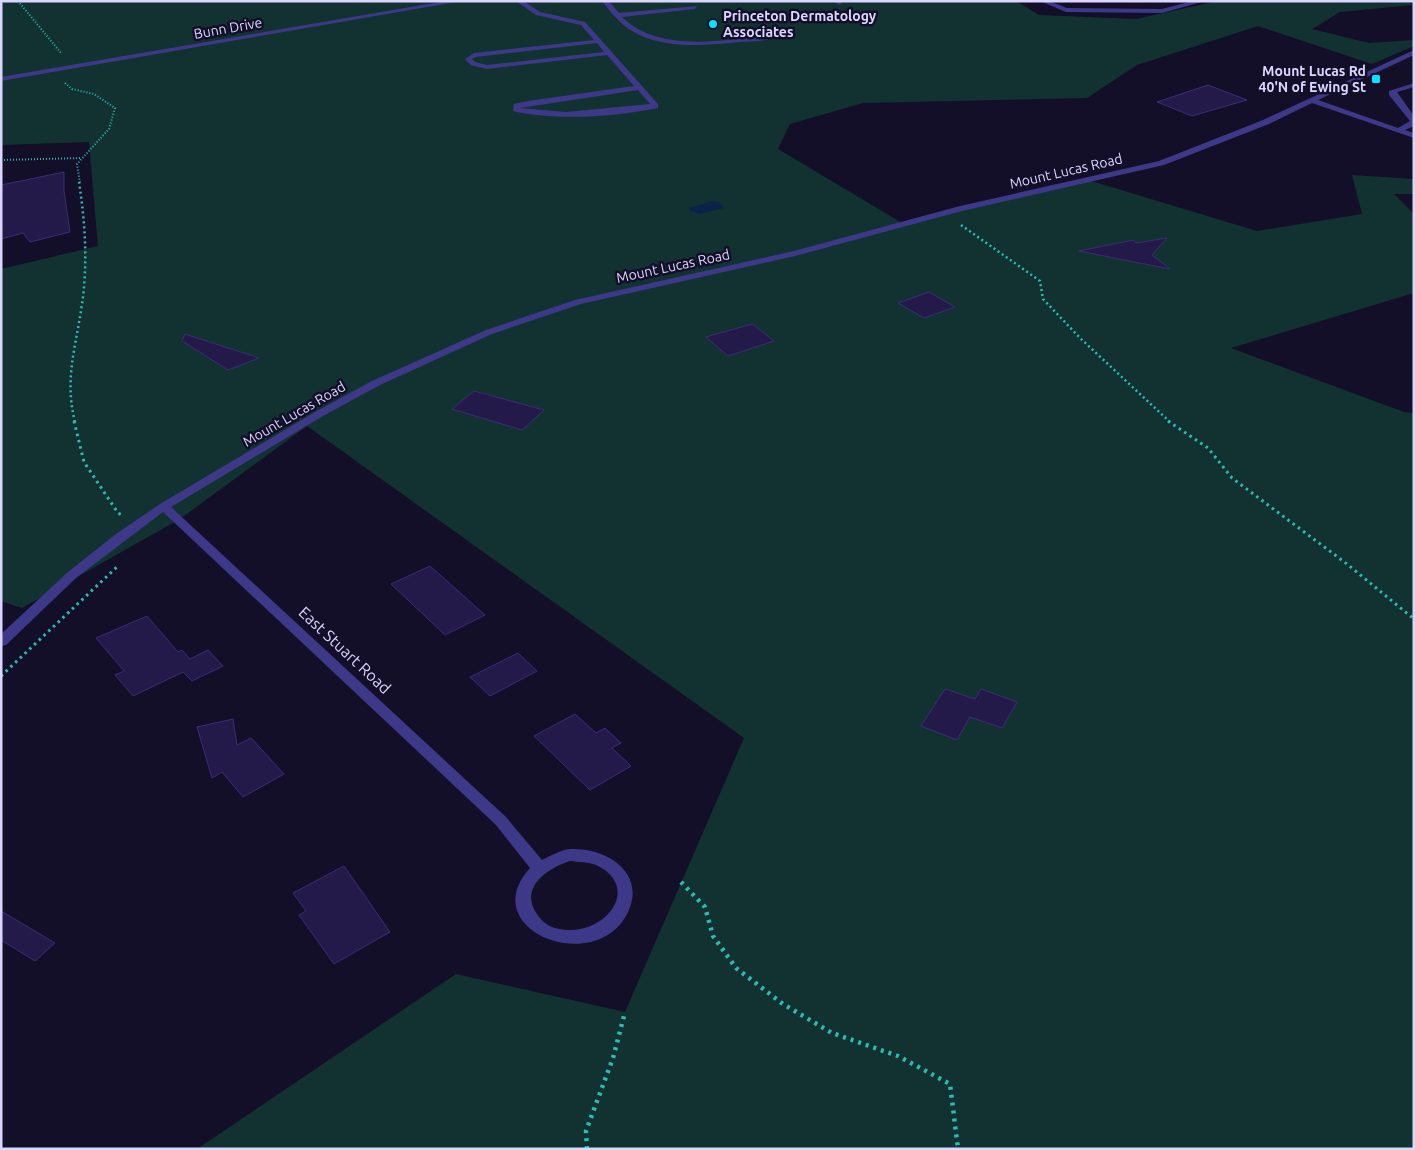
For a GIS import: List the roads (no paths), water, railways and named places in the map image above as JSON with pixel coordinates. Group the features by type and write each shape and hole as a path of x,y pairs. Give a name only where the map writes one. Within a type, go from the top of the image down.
{"street":[{"name":"Bunn Drive","path":"1,79 459,1"},
{"path":"519,1 538,14 583,23 640,88 655,106 581,114 526,112 516,109 517,106 528,102 640,88"},
{"path":"605,1 633,29 661,39 701,44 773,36"},
{"path":"1043,1 1066,10 1162,11 1174,4 1202,1"},
{"path":"619,15 695,7"},
{"path":"599,41 474,55 468,59 473,64 487,66 609,53"},
{"name":"Mount Lucas Road","path":"1,642 72,575 120,537 164,506 319,414 376,383 440,352 538,314 586,300 795,254 960,209 1161,163 1235,136 1414,52"},
{"path":"1397,131 1414,121 1393,91 1414,85"},
{"path":"1311,100 1414,136"},
{"path":"1400,103 1414,104"},
{"name":"East Stuart Road","path":"164,506 501,821 539,867"},
{"path":"570,855 587,855 602,860 615,868 623,879 626,892 624,906 610,924 588,936 570,938 553,935 539,929 529,918 523,905 523,892 529,878 539,867 553,859 570,855"}],"water":[{"path":"713,201 719,202 724,208 699,214 689,210 689,208"}],"place":[{"name":"Princeton Dermatology Associates","path":"713,24"},
{"name":"Mount Lucas Rd 40'N of Ewing St","path":"1376,79"}]}
